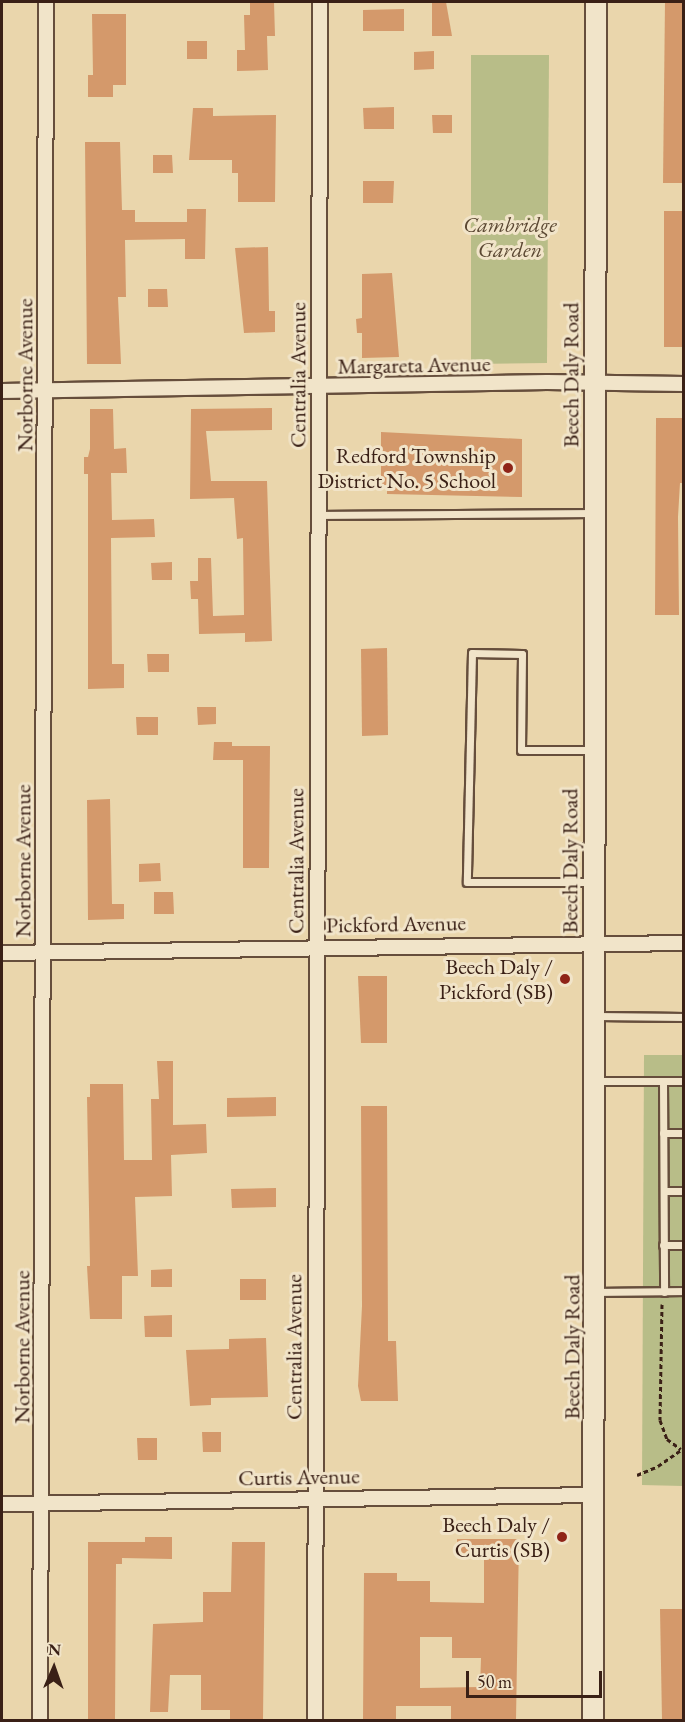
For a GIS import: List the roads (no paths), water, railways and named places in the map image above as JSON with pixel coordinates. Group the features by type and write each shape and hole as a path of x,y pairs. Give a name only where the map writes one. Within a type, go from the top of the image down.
{"main road":[{"name":"Beech Daly Road","path":"593,1720 596,1495 594,750 597,2"}],"street":[{"name":"Norborne Avenue","path":"40,1720 46,2"},
{"name":"Centralia Avenue","path":"315,1720 320,2"},
{"name":"Margareta Avenue","path":"2,391 684,384"},
{"name":"Pickford Avenue","path":"2,953 316,946 684,943"},
{"name":"Curtis Avenue","path":"2,1504 315,1497 596,1495"}],"lane":[{"path":"318,515 595,513"},
{"path":"594,750 521,750 522,654 472,653 467,882 594,882"},
{"path":"594,1016 684,1017"},
{"path":"594,1081 684,1081"},
{"path":"663,1081 664,1292"},
{"path":"663,1133 684,1133"},
{"path":"664,1191 684,1191"},
{"path":"663,1245 684,1245"},
{"path":"596,1292 684,1292"}],"place":[{"name":"Redford Township District No. 5 School","path":"508,468"},
{"name":"Beech Daly / Pickford (SB)","path":"565,979"},
{"name":"Beech Daly / Curtis (SB)","path":"562,1537"}],"park label":[{"name":"Cambridge Garden","path":"510,236"}]}
